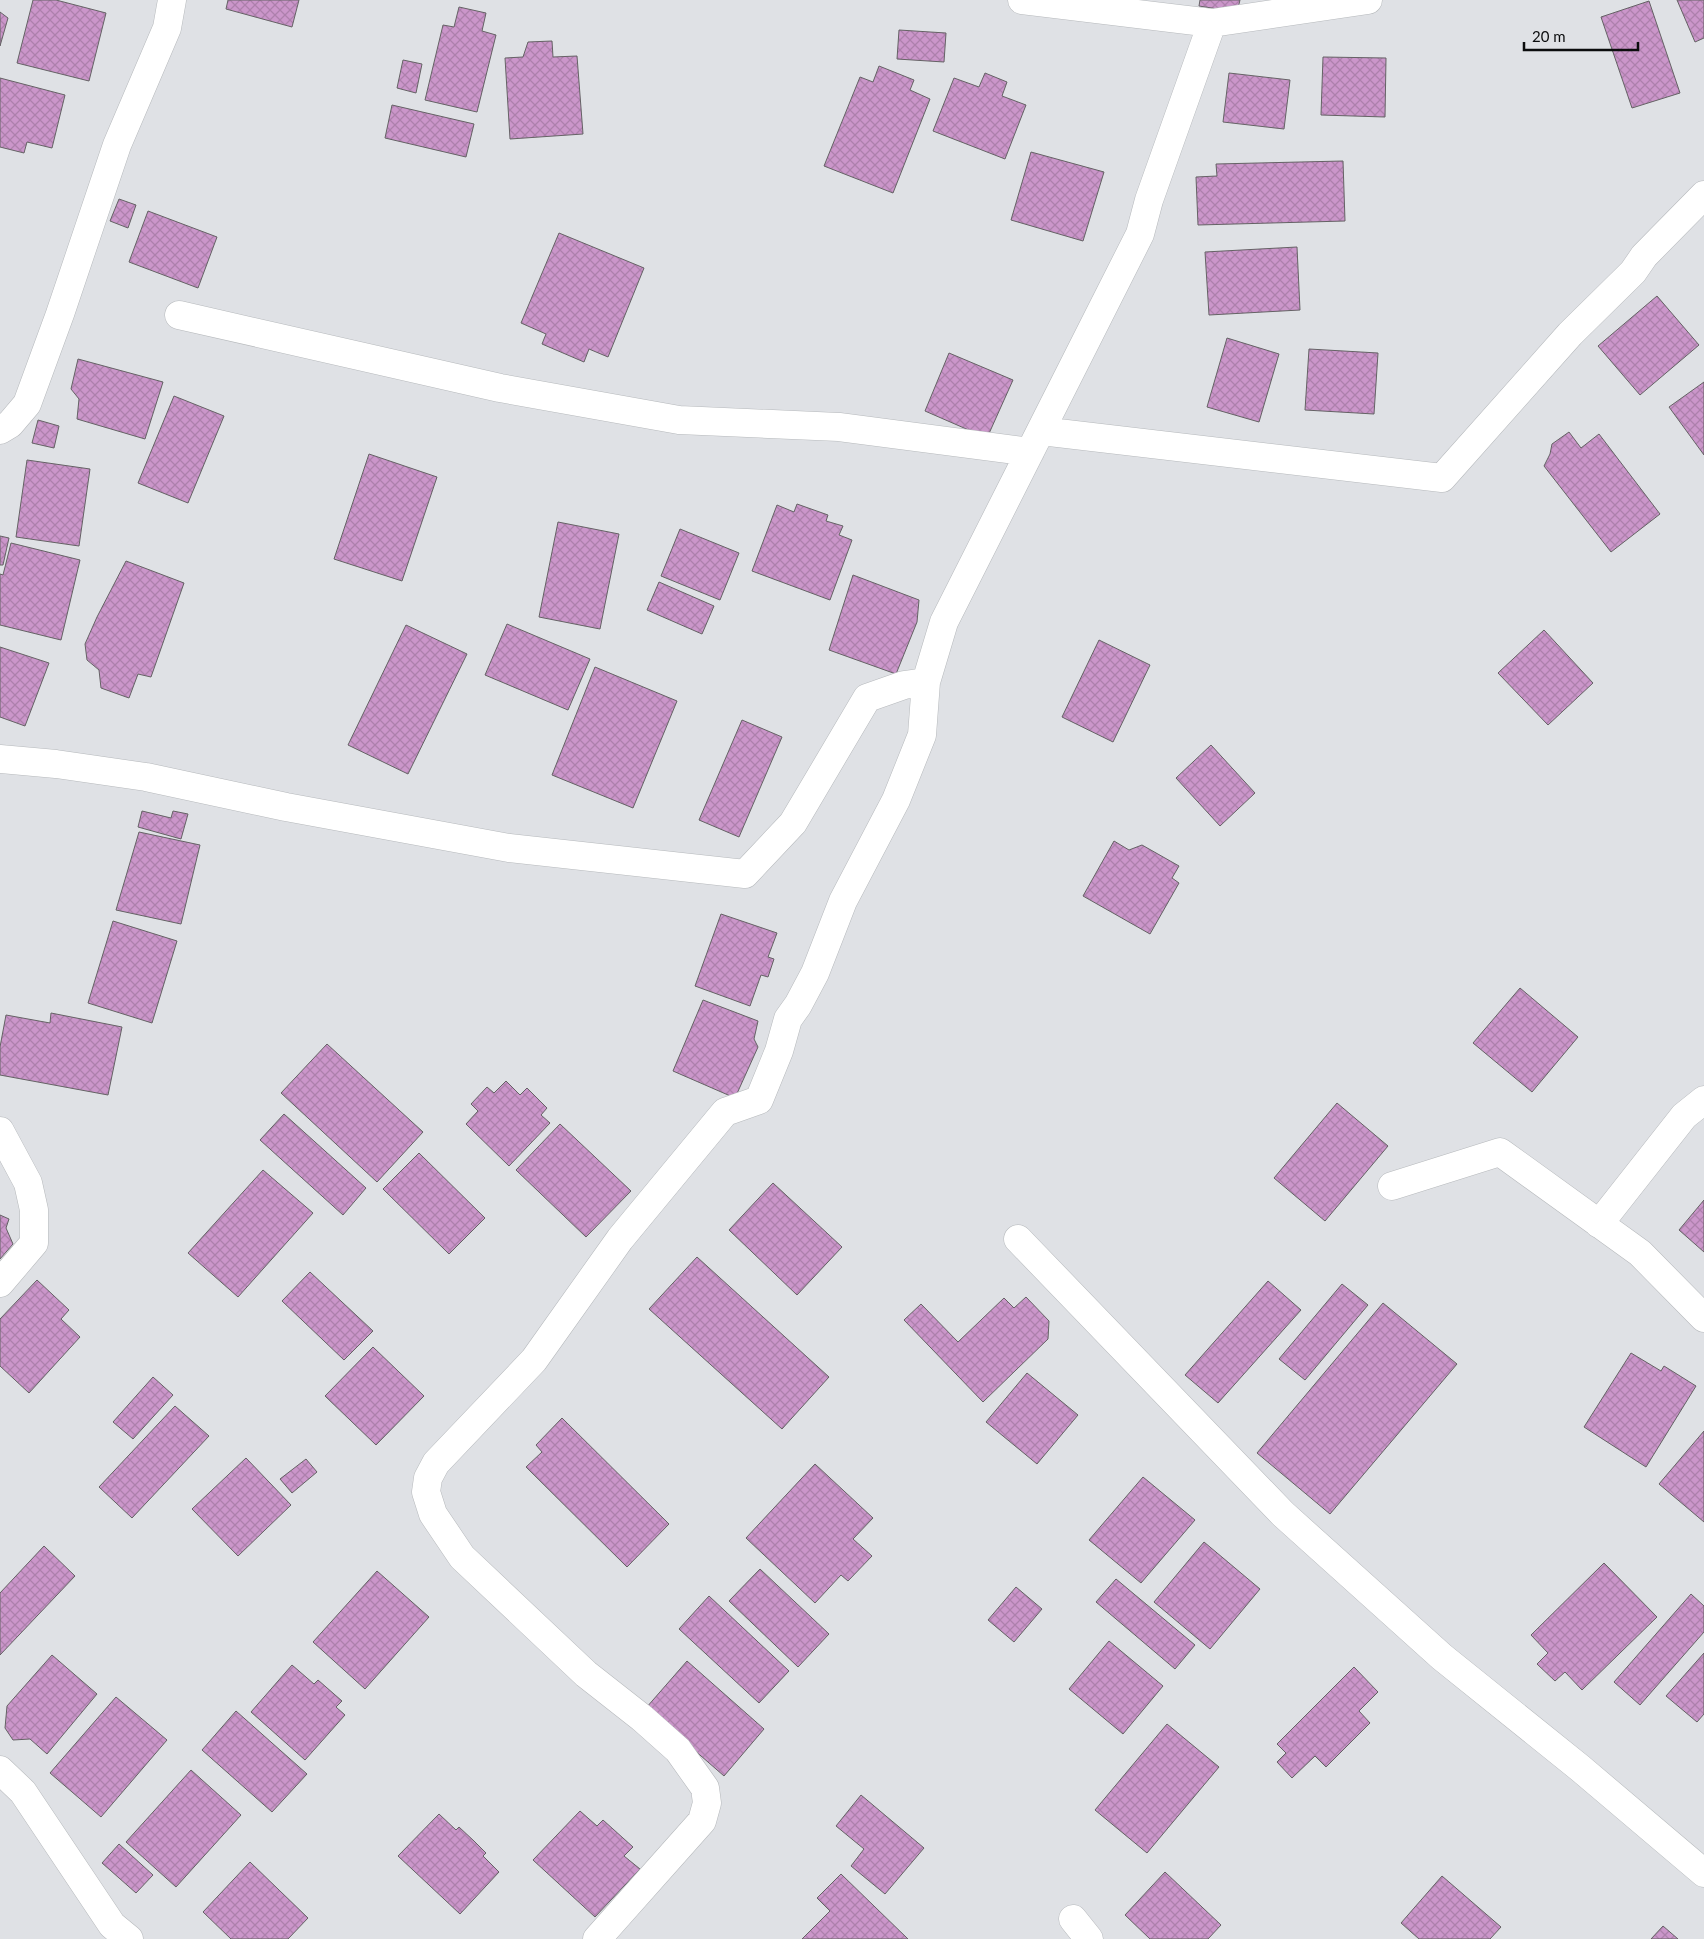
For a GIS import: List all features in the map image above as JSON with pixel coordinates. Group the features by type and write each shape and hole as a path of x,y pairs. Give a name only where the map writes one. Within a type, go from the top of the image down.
{"street":[{"path":"0,430 10,424 27,404 60,314 116,145 167,28 172,0"},
{"path":"1022,0 1212,23 1368,0"},
{"path":"597,1939 702,1821 707,1803 705,1788 678,1750 642,1718 586,1674 462,1557 433,1514 426,1492 428,1478 436,1463 534,1360 620,1239 725,1112 759,1100 779,1051 788,1019 798,1006 815,973 843,901 896,800 922,735 926,682 944,622 1140,234 1149,200 1212,23"},
{"path":"179,315 500,388 680,420 839,427 1035,442 1442,478 1570,334 1633,272 1644,256 1704,195"},
{"path":"0,759 56,764 146,778 286,807 509,848 745,874 793,823 867,698 904,685 926,682"},
{"path":"1599,1224 1684,1116 1704,1100"},
{"path":"0,1131 28,1183 34,1210 34,1243 0,1283"},
{"path":"1392,1186 1500,1152 1640,1253 1704,1318"},
{"path":"1018,1239 1283,1514 1442,1656 1580,1768 1704,1873"},
{"path":"0,1770 23,1792 112,1925 129,1939"}],"building":[{"path":"33,0 56,0 106,13 89,81 17,63"},
{"path":"228,0 299,0 292,27 226,9"},
{"path":"1200,0 1240,0 1237,12 1199,6"},
{"path":"1677,0 1704,0 1704,38 1695,42"},
{"path":"1649,1 1680,93 1632,108 1601,17"},
{"path":"459,7 486,13 482,31 496,35 477,112 425,100 443,25 454,27"},
{"path":"0,12 8,18 0,46"},
{"path":"899,30 946,33 944,62 897,59"},
{"path":"552,41 553,57 577,56 583,134 510,139 505,58 523,57 528,42"},
{"path":"1323,57 1386,58 1385,117 1321,115"},
{"path":"403,60 422,64 416,93 397,88"},
{"path":"879,66 914,80 910,90 930,99 893,193 824,166 860,77 873,82"},
{"path":"985,73 1007,82 1002,96 1026,105 1005,159 933,131 954,78 979,87"},
{"path":"1229,73 1290,80 1284,129 1223,122"},
{"path":"0,78 65,95 52,148 27,142 24,153 0,147"},
{"path":"392,105 474,124 466,157 385,138"},
{"path":"1031,152 1104,172 1083,241 1011,220"},
{"path":"1343,161 1345,221 1198,225 1196,177 1217,176 1216,164"},
{"path":"119,199 136,205 128,228 110,221"},
{"path":"148,211 217,237 198,288 129,262"},
{"path":"559,233 644,268 608,357 589,349 584,362 542,344 546,334 521,323"},
{"path":"1297,247 1300,310 1209,315 1205,252"},
{"path":"1657,296 1699,345 1640,395 1598,346"},
{"path":"1227,338 1279,354 1259,422 1207,407"},
{"path":"1309,349 1378,353 1374,414 1305,410"},
{"path":"949,353 1013,380 987,438 925,411"},
{"path":"78,359 163,382 145,439 77,419 79,399 71,389"},
{"path":"1704,382 1704,455 1669,407"},
{"path":"174,396 224,416 188,503 138,483"},
{"path":"38,420 59,426 54,448 32,443"},
{"path":"1569,432 1581,448 1599,434 1660,514 1611,552 1544,466 1550,454 1552,444"},
{"path":"369,454 437,477 402,581 334,559"},
{"path":"27,460 90,469 79,546 16,537"},
{"path":"797,504 828,515 826,521 843,526 839,535 852,540 830,600 752,571 777,505 794,512"},
{"path":"558,522 619,534 600,629 539,617"},
{"path":"680,529 739,553 720,600 661,576"},
{"path":"0,536 9,538 3,565 0,565"},
{"path":"11,543 80,560 61,640 0,625 0,574 3,575"},
{"path":"126,561 184,583 151,677 138,674 129,698 101,688 99,670 87,660 85,644"},
{"path":"853,575 919,600 917,622 896,674 829,650"},
{"path":"659,582 714,606 702,634 647,610"},
{"path":"507,624 590,659 568,710 485,675"},
{"path":"406,625 467,654 408,774 348,745"},
{"path":"1544,630 1593,683 1548,725 1498,673"},
{"path":"1099,640 1150,665 1113,742 1062,717"},
{"path":"0,647 49,663 25,726 0,717"},
{"path":"595,667 677,701 633,808 552,775"},
{"path":"742,720 782,737 739,837 699,820"},
{"path":"1211,745 1255,793 1220,826 1176,778"},
{"path":"142,811 171,818 173,811 188,814 181,839 138,827"},
{"path":"139,832 200,845 181,924 116,910"},
{"path":"1114,841 1129,850 1142,845 1179,866 1172,878 1179,883 1150,934 1083,896"},
{"path":"721,914 777,933 768,957 774,959 768,977 761,975 750,1006 695,986"},
{"path":"113,921 177,941 152,1023 88,1003"},
{"path":"1520,988 1578,1037 1532,1092 1473,1043"},
{"path":"703,1000 758,1021 754,1039 758,1047 735,1098 673,1071"},
{"path":"51,1013 122,1027 108,1095 0,1075 0,1047 6,1015 50,1023"},
{"path":"327,1044 423,1132 377,1182 281,1093"},
{"path":"506,1081 520,1095 527,1088 547,1108 541,1115 550,1123 509,1166 466,1124 478,1111 471,1104 487,1087 494,1093"},
{"path":"1337,1103 1388,1146 1325,1221 1274,1178"},
{"path":"284,1114 366,1188 343,1215 260,1140"},
{"path":"560,1124 631,1191 586,1237 516,1170"},
{"path":"419,1153 485,1218 449,1254 383,1189"},
{"path":"263,1170 313,1213 238,1297 188,1253"},
{"path":"773,1183 842,1247 797,1295 729,1230"},
{"path":"1704,1200 1704,1252 1679,1230"},
{"path":"0,1215 9,1219 6,1228 13,1244 0,1259"},
{"path":"697,1257 829,1377 782,1429 649,1309"},
{"path":"310,1272 373,1331 344,1360 282,1301"},
{"path":"37,1280 69,1310 61,1319 80,1337 29,1393 0,1366 0,1319"},
{"path":"1268,1281 1301,1310 1218,1403 1185,1375"},
{"path":"1342,1284 1368,1305 1305,1380 1279,1359"},
{"path":"1026,1297 1049,1321 1048,1339 983,1402 904,1320 921,1304 958,1342 1004,1298 1014,1308"},
{"path":"1383,1303 1457,1364 1330,1514 1257,1453"},
{"path":"373,1347 424,1396 376,1445 325,1396"},
{"path":"1631,1353 1661,1371 1664,1366 1696,1386 1646,1467 1584,1427"},
{"path":"1027,1373 1078,1415 1037,1464 986,1422"},
{"path":"153,1377 173,1395 133,1439 113,1422"},
{"path":"175,1406 209,1436 132,1518 99,1487"},
{"path":"562,1418 669,1524 627,1567 526,1467 542,1452 536,1445"},
{"path":"1704,1431 1704,1522 1659,1484"},
{"path":"246,1458 291,1505 238,1556 192,1509"},
{"path":"306,1459 317,1472 292,1493 280,1479"},
{"path":"815,1464 873,1518 853,1539 872,1556 848,1581 841,1575 815,1603 746,1538"},
{"path":"1143,1477 1195,1520 1141,1583 1089,1540"},
{"path":"1204,1542 1260,1589 1210,1649 1154,1602"},
{"path":"44,1546 75,1576 0,1655 0,1593"},
{"path":"1604,1563 1657,1617 1582,1690 1565,1672 1555,1681 1537,1664 1548,1653 1531,1635"},
{"path":"760,1569 829,1634 798,1667 729,1601"},
{"path":"377,1571 429,1617 365,1689 313,1642"},
{"path":"1116,1579 1195,1645 1175,1669 1096,1602"},
{"path":"1016,1587 1042,1609 1014,1642 988,1620"},
{"path":"1691,1594 1704,1606 1704,1632 1640,1705 1614,1682"},
{"path":"709,1596 789,1671 759,1703 679,1629"},
{"path":"1109,1641 1163,1686 1123,1734 1069,1689"},
{"path":"1704,1653 1704,1714 1697,1722 1666,1696"},
{"path":"52,1655 97,1694 47,1754 30,1739 13,1740 5,1728 7,1706"},
{"path":"687,1661 764,1729 724,1776 646,1708"},
{"path":"292,1665 314,1684 318,1680 342,1701 336,1707 345,1715 305,1760 251,1712"},
{"path":"1354,1667 1378,1692 1359,1711 1370,1723 1326,1767 1315,1756 1292,1778 1277,1762 1286,1753 1277,1744"},
{"path":"116,1697 167,1740 101,1817 50,1773"},
{"path":"236,1711 307,1774 272,1812 202,1750"},
{"path":"1167,1724 1219,1767 1147,1853 1095,1810"},
{"path":"191,1770 241,1815 176,1887 126,1842"},
{"path":"861,1795 924,1848 885,1894 851,1866 864,1849 836,1826"},
{"path":"580,1811 597,1826 603,1820 633,1847 624,1856 640,1869 595,1917 533,1860"},
{"path":"439,1814 456,1830 459,1827 474,1841 486,1853 483,1856 499,1872 460,1914 398,1856"},
{"path":"119,1844 153,1875 136,1893 102,1863"},
{"path":"250,1862 308,1918 288,1939 231,1939 203,1912"},
{"path":"1165,1872 1221,1925 1208,1939 1150,1939 1125,1915"},
{"path":"841,1874 908,1939 802,1939 830,1911 817,1898"},
{"path":"1442,1876 1501,1927 1490,1939 1419,1939 1401,1923"},
{"path":"1663,1926 1678,1939 1651,1939"}]}
